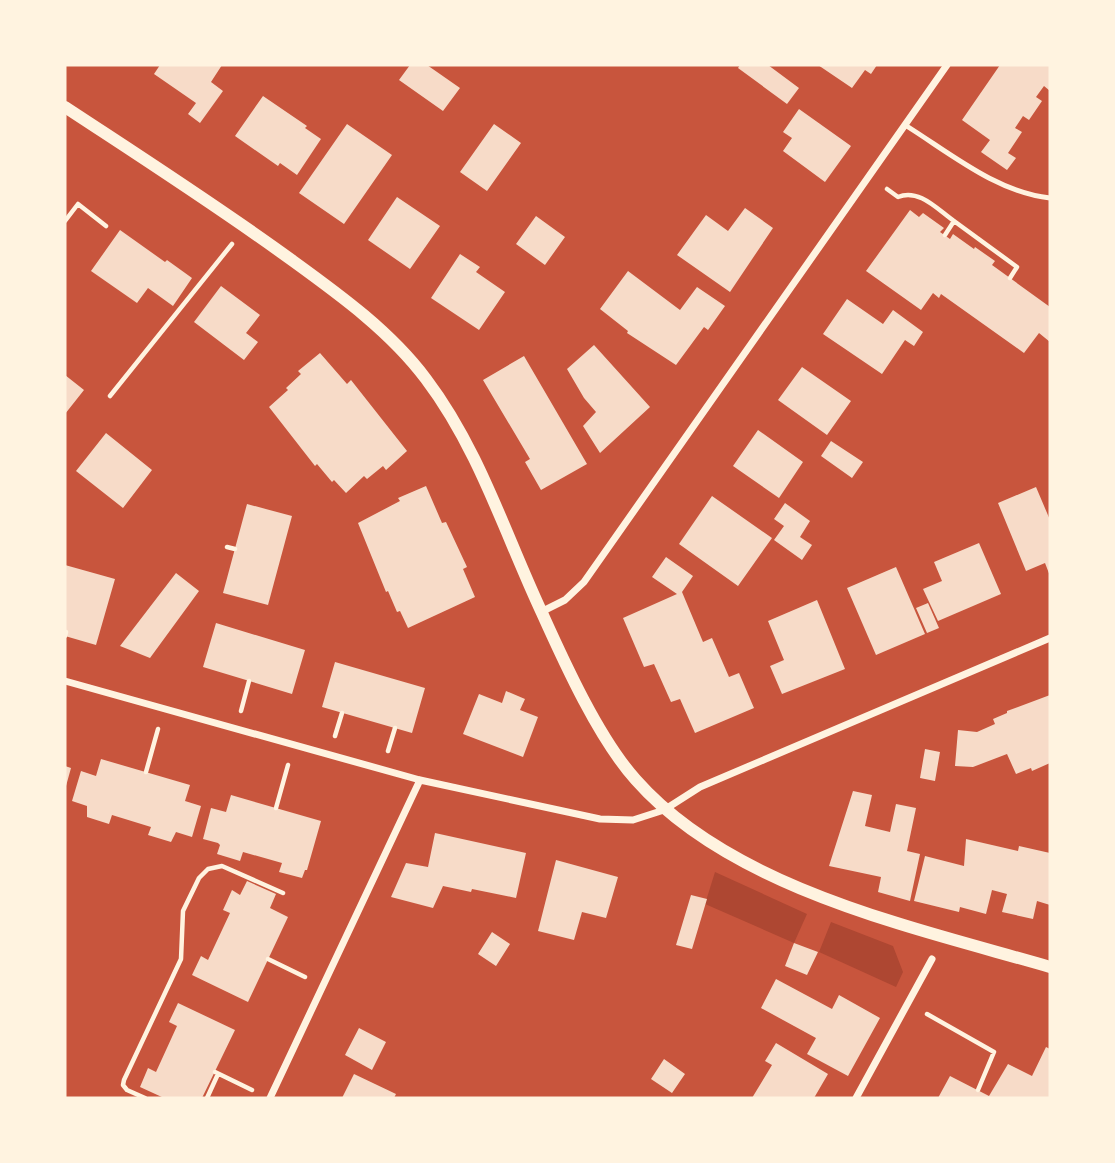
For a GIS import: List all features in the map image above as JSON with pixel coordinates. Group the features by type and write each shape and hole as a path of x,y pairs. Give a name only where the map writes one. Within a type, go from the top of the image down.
{"street":[{"path":"541,612 565,600 584,582 947,65"},
{"path":"65,107 245,226 359,311 424,376 472,454 541,612 608,741 633,778 664,810 705,839 754,868 837,902 1050,967"},
{"path":"65,681 420,780 600,819 633,820 664,810 700,788 1050,638"},
{"path":"270,1098 420,780"},
{"path":"856,1098 932,959"}],"lane":[{"path":"905,125 987,177 1019,192 1050,198"}],"path":[{"path":"870,176 898,197 917,195 954,221 1017,267 1010,278"},
{"path":"65,221 78,204 106,226"},
{"path":"945,235 954,221"},
{"path":"110,396 245,226"},
{"path":"227,547 235,549"},
{"path":"146,772 164,709"},
{"path":"276,808 289,762"},
{"path":"145,1098 127,1090 123,1085 124,1080 181,959 183,911 199,878 208,869 222,866 283,893"},
{"path":"268,959 308,978"},
{"path":"908,1004 994,1052 978,1090"},
{"path":"207,1098 216,1073 256,1092"}],"shaded area":[{"path":"715,872 807,914 794,943 705,904"},
{"path":"831,922 893,946 903,972 896,987 819,952"}],"building":[{"path":"160,65 222,65 211,82 223,91 200,123 188,114 196,103 154,74"},
{"path":"410,65 427,65 460,88 443,111 399,80"},
{"path":"740,65 768,65 799,88 787,104 738,68"},
{"path":"818,65 877,65 871,74 865,70 852,88"},
{"path":"1000,65 1050,65 1050,91 1044,86 1036,97 1042,101 1029,120 1023,116 1015,128 1022,132 1008,153 1016,158 1007,170 981,152 990,140 962,120"},
{"path":"263,96 307,126 305,128 321,139 297,175 280,163 278,166 235,136"},
{"path":"799,109 851,146 825,182 783,151 792,138 783,132"},
{"path":"347,124 392,155 344,224 299,193"},
{"path":"494,124 521,143 487,191 460,172"},
{"path":"397,197 440,226 410,269 368,240"},
{"path":"745,208 773,228 730,292 677,255 706,215 728,231"},
{"path":"910,210 919,217 923,213 944,228 940,232 950,239 953,234 974,249 975,247 995,261 992,265 1050,307 1050,342 1039,333 1024,353 941,294 939,298 933,293 921,310 866,271"},
{"path":"536,216 565,237 545,265 516,244"},
{"path":"120,230 192,278 173,306 148,288 137,303 91,271"},
{"path":"460,254 480,267 476,272 505,292 479,330 431,298"},
{"path":"628,271 680,310 697,287 725,306 708,330 704,327 676,365 627,333 628,331 600,309"},
{"path":"221,286 260,315 246,333 258,342 244,360 194,322"},
{"path":"847,299 883,324 893,310 923,332 914,346 905,340 882,374 823,334"},
{"path":"594,345 650,407 600,453 583,426 596,412 584,398 567,369"},
{"path":"320,353 347,384 351,380 407,451 386,470 383,466 367,479 364,476 346,493 334,480 332,482 317,464 315,466 269,407 301,374 298,371"},
{"path":"524,356 587,464 541,490 525,462 530,459 483,380"},
{"path":"802,367 851,401 827,435 778,400"},
{"path":"65,375 84,390 65,414"},
{"path":"758,430 803,462 779,498 733,466"},
{"path":"106,433 152,470 123,508 76,471"},
{"path":"831,441 863,462 852,478 821,456"},
{"path":"426,486 442,523 446,522 467,567 463,569 475,597 408,628 388,591 386,592 358,523 400,501 398,498"},
{"path":"1036,487 1050,520 1050,576 1045,563 1026,571 998,503"},
{"path":"712,496 772,538 738,586 679,544"},
{"path":"785,503 810,521 800,537 812,545 802,560 774,540 784,526 774,519"},
{"path":"247,504 292,516 268,605 223,593"},
{"path":"979,543 1001,594 938,621 923,589 942,581 934,562"},
{"path":"666,557 693,576 682,592 703,642 712,638 729,677 739,673 754,708 695,733 680,699 671,702 654,664 644,667 623,618 677,594 652,577"},
{"path":"65,565 115,579 96,645 65,636"},
{"path":"896,567 925,634 876,655 847,588"},
{"path":"176,573 199,591 150,658 120,646"},
{"path":"817,600 845,669 782,694 770,666 784,660 768,621"},
{"path":"928,603 939,628 927,633 916,608"},
{"path":"216,623 305,650 292,694 203,667"},
{"path":"335,662 425,688 412,733 322,707"},
{"path":"506,691 525,699 520,710 538,717 523,757 463,734 479,694 502,703"},
{"path":"1050,695 1050,763 1016,774 1007,754 973,767 955,766 958,730 977,732 995,724 993,719 1007,711"},
{"path":"925,749 940,752 935,781 920,778"},
{"path":"101,759 190,785 185,801 201,806 192,837 176,832 171,842 148,835 151,827 112,815 109,824 87,817 87,806 72,801 81,771 96,776"},
{"path":"65,766 71,768 66,786 65,786"},
{"path":"853,791 872,795 865,826 890,832 896,804 916,808 907,851 920,854 910,901 878,892 881,877 829,866"},
{"path":"231,795 321,821 307,870 302,878 279,872 282,863 243,852 240,861 217,854 220,845 203,839 211,808 226,812"},
{"path":"435,833 526,853 516,898 443,886 433,908 391,897 406,863 428,867"},
{"path":"966,839 1018,851 1019,846 1050,853 1050,905 1037,901 1033,919 1002,912 1007,894 992,890 986,914 960,907 959,912 914,901 925,856 964,866"},
{"path":"556,860 618,877 606,918 582,912 574,940 538,931"},
{"path":"247,881 276,894 270,908 288,917 248,1002 192,975 201,956 208,960 230,913 223,910 232,890 240,895"},
{"path":"691,895 707,899 692,949 676,945"},
{"path":"492,932 510,944 496,966 478,954"},
{"path":"794,943 818,952 807,975 785,966"},
{"path":"776,979 832,1009 839,995 880,1018 848,1076 807,1054 816,1038 761,1008"},
{"path":"178,1003 235,1030 202,1098 164,1098 140,1087 148,1068 156,1072 177,1026 169,1022"},
{"path":"359,1028 386,1042 372,1070 345,1055"},
{"path":"776,1043 828,1074 814,1098 752,1098 772,1065 765,1061"},
{"path":"1046,1047 1050,1049 1050,1098 938,1098 950,1076 989,1096 1008,1064 1032,1076"},
{"path":"664,1059 685,1074 672,1093 651,1079"},
{"path":"354,1074 396,1094 394,1098 342,1098"}]}
